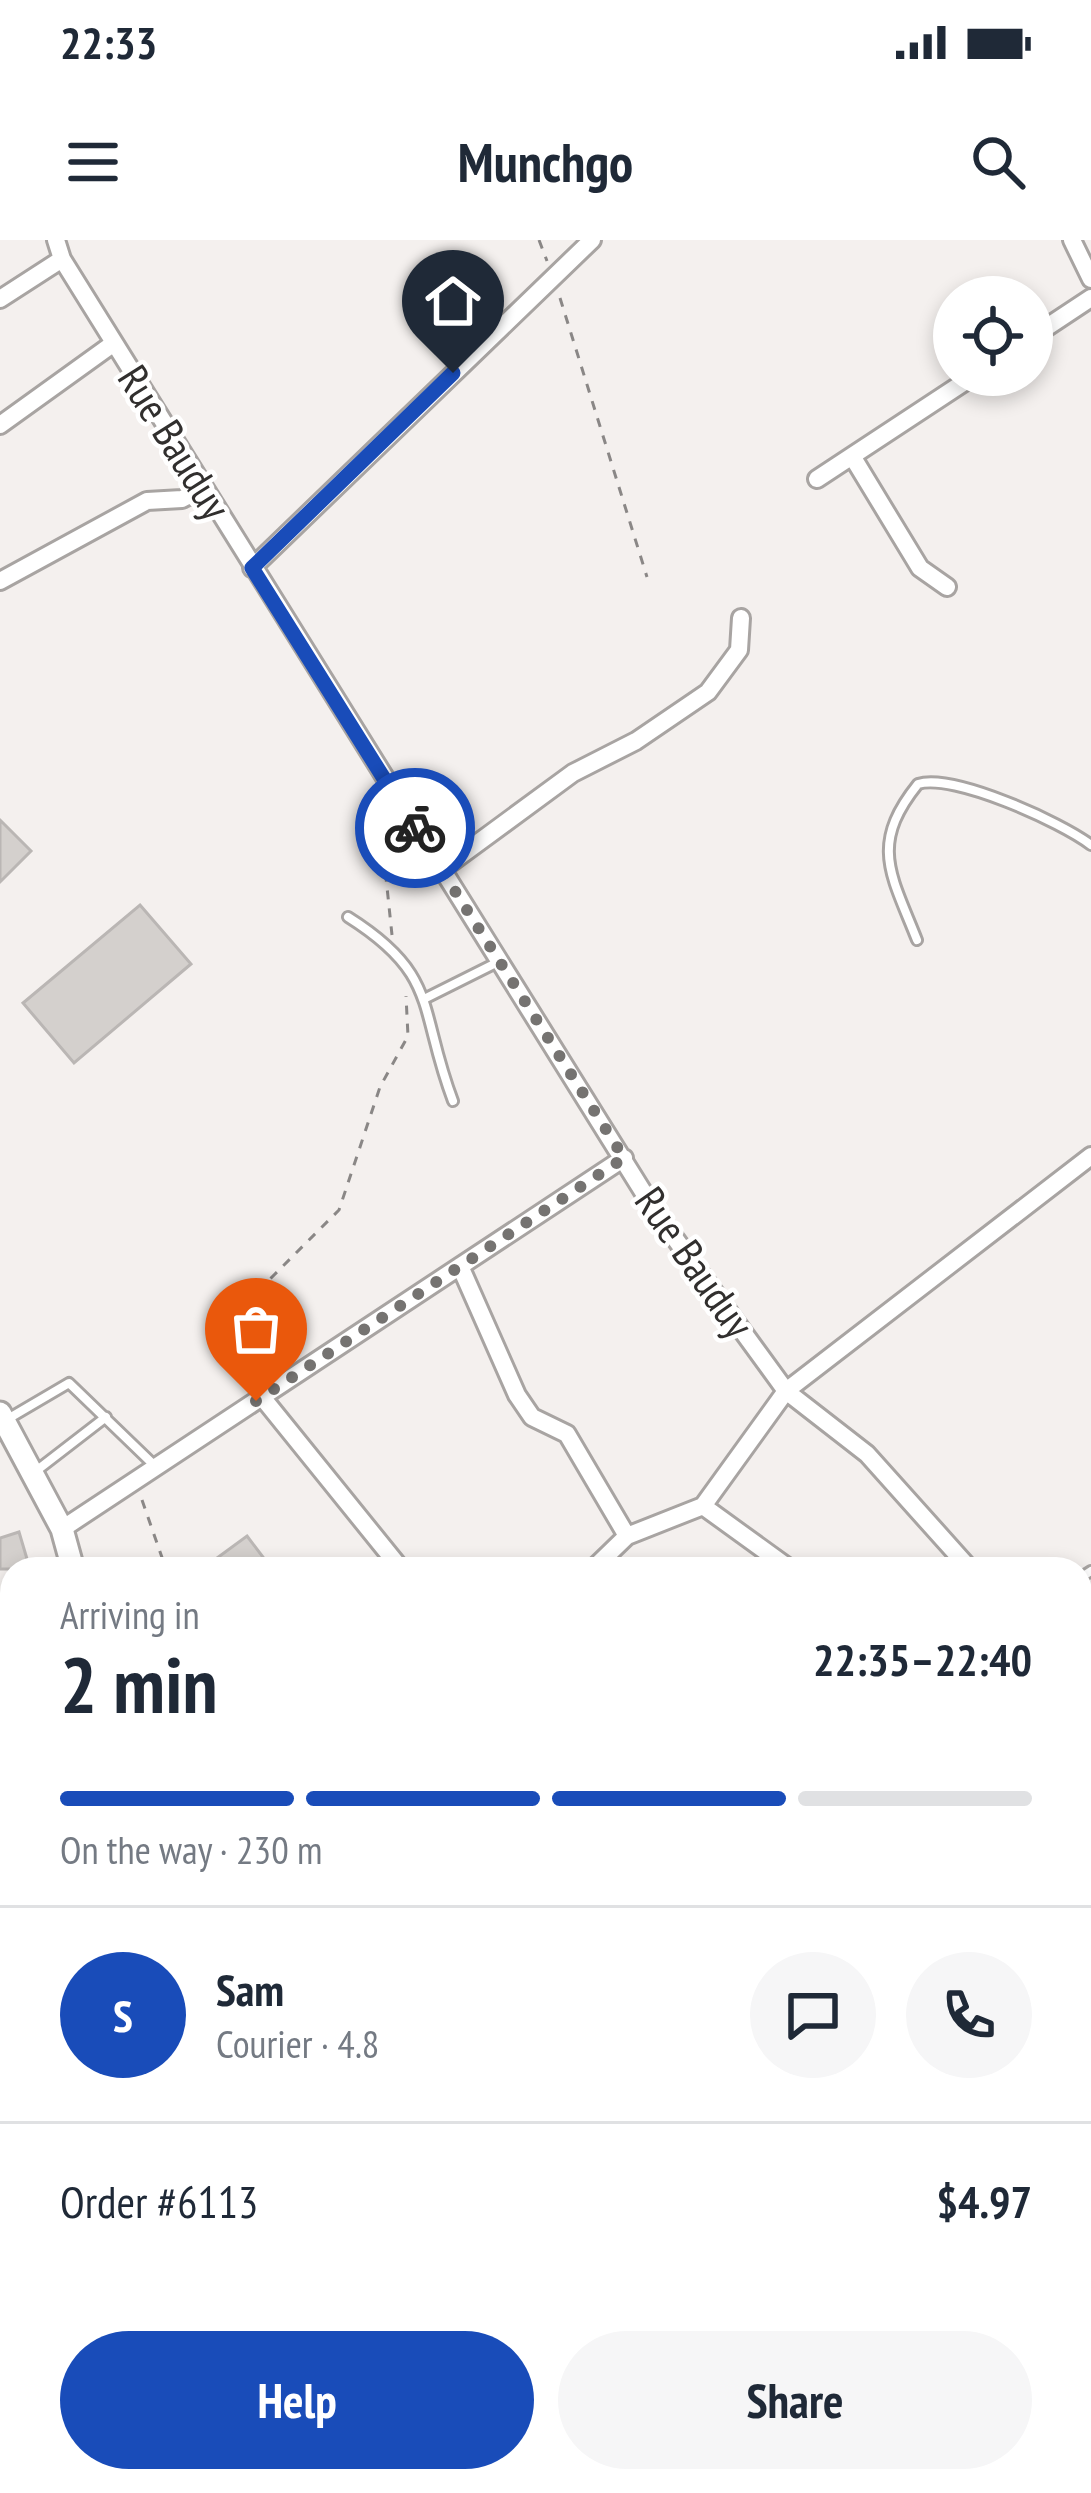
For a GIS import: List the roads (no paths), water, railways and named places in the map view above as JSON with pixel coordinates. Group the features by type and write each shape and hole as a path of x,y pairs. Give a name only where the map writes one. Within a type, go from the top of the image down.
{"main road":[{"path":"2,1417 10,1450 34,1473 70,1557"}],"street":[{"name":"Rue Bauduy","path":"56,240 62,259 252,568 655,1211 786,1390 867,1454 959,1557"},
{"path":"252,568 592,240"},
{"path":"1072,240 1091,279"},
{"path":"0,299 62,259"},
{"path":"1053,323 1091,298"},
{"path":"0,425 114,343"},
{"path":"817,479 943,396"},
{"path":"852,456 920,568 947,587"},
{"path":"0,581 147,501 182,499 203,488"},
{"path":"440,869 574,773 636,741 708,692 739,650 741,618"},
{"path":"605,1557 627,1536 703,1506 786,1390 1091,1156"},
{"path":"62,1529 624,1158"},
{"path":"460,1266 518,1395 532,1417 567,1434 627,1536"},
{"path":"259,1399 391,1557"},
{"path":"703,1506 773,1557"}],"lane":[{"path":"917,940 886,863 886,840 899,807 918,784 937,780 1035,814 1091,845"},
{"path":"348,917 393,945 426,998 430,1041 454,1101"},
{"path":"426,998 500,962"},
{"path":"2,1417 69,1383 156,1467"},
{"path":"34,1473 106,1417"}]}
